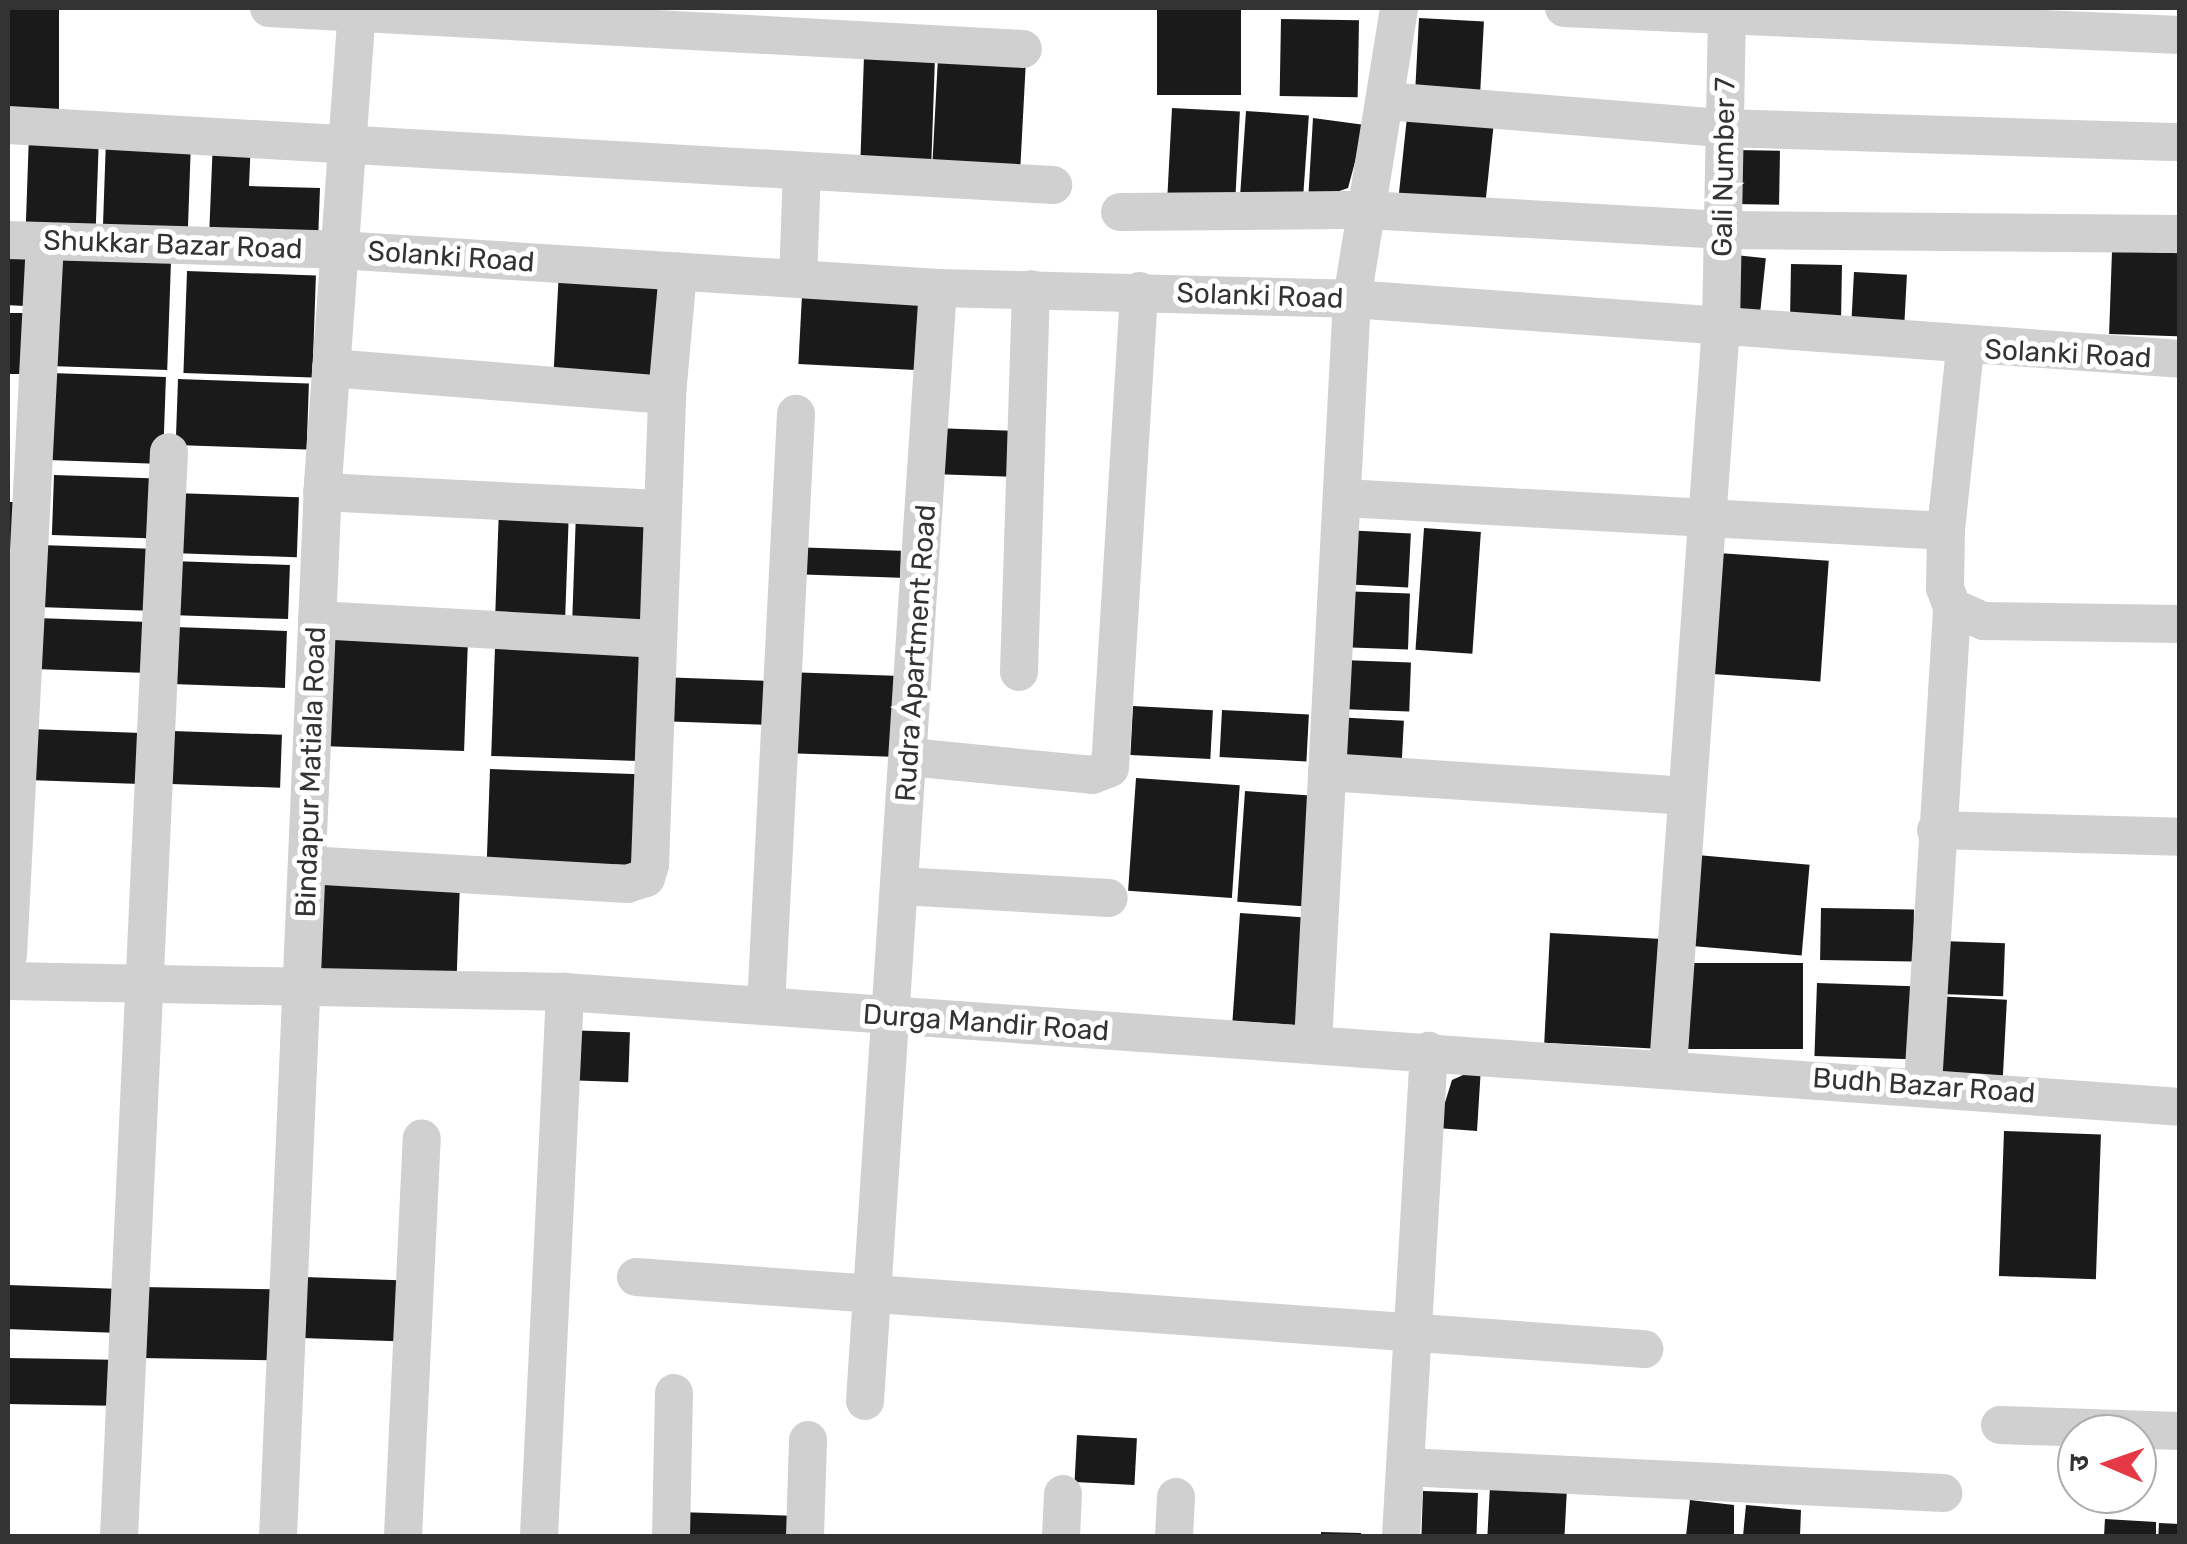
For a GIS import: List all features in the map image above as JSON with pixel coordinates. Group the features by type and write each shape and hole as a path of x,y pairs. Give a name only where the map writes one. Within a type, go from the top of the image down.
{"street":[{"path":"269,8 1023,49"},
{"path":"1313,1043 1352,299 1399,8"},
{"path":"1564,8 1727,12 2180,35"},
{"name":"Bindapur Matiala Road","path":"278,1536 322,492 356,10"},
{"name":"Gali Number 7","path":"1668,1066 1721,326 1727,12"},
{"path":"1386,101 1724,128 2180,142"},
{"path":"8,125 1053,185"},
{"path":"798,279 802,171"},
{"path":"1120,212 1367,210 1723,230 2180,234"},
{"name":"Shukkar Bazar Road","path":"8,240 339,250"},
{"path":"8,955 45,242"},
{"name":"Solanki Road","path":"339,250 938,288 1352,299 1965,348 2180,360"},
{"path":"307,865 639,883 650,865 660,509 678,271"},
{"name":"Rudra Apartment Road","path":"865,1401 938,288"},
{"path":"1019,672 1031,289"},
{"path":"909,757 1092,775 1110,768 1139,291"},
{"path":"1923,1086 1952,607 1945,588 1946,531 1965,348"},
{"path":"330,368 667,395"},
{"path":"766,1006 796,414"},
{"path":"119,1536 169,452"},
{"path":"322,492 660,509"},
{"path":"1344,498 1946,531"},
{"path":"1952,607 1984,621 2180,624"},
{"path":"317,620 654,639"},
{"path":"1327,772 1687,796"},
{"path":"1936,830 2180,836"},
{"path":"901,886 1109,898"},
{"name":"Durga Mandir Road","path":"8,981 147,988 303,986 565,992 892,1018 1668,1066"},
{"path":"539,1536 565,992"},
{"path":"1401,1536 1430,1051"},
{"name":"Budh Bazar Road","path":"1668,1066 2180,1107"},
{"path":"403,1536 422,1138"},
{"path":"636,1277 1412,1329 1644,1349"},
{"path":"671,1536 674,1393"},
{"path":"2000,1425 2180,1431"},
{"path":"805,1536 808,1440"},
{"path":"1405,1467 1943,1494"},
{"path":"1061,1536 1063,1494"},
{"path":"1174,1536 1176,1497"}],"building":[{"path":"8,8 59,8 59,120 8,120"},
{"path":"1157,8 1241,8 1241,95 1157,95"},
{"path":"1419,18 1484,21 1480,91 1415,88"},
{"path":"1281,19 1359,20 1358,97 1280,96"},
{"path":"864,56 935,58 931,169 860,167"},
{"path":"938,57 1026,62 1020,174 932,170"},
{"path":"1172,108 1240,112 1235,200 1167,197"},
{"path":"1246,111 1309,115 1303,202 1240,198"},
{"path":"1407,117 1494,126 1484,216 1398,207"},
{"path":"1313,118 1365,125 1348,188 1308,202"},
{"path":"29,134 99,136 96,228 26,226"},
{"path":"106,139 191,142 188,234 103,231"},
{"path":"213,139 251,140 249,186 320,188 318,242 209,238"},
{"path":"1736,150 1780,151 1779,205 1735,204"},
{"path":"8,250 28,251 25,306 8,305"},
{"path":"2112,251 2180,253 2177,336 2109,334"},
{"path":"1735,255 1766,258 1760,317 1729,314"},
{"path":"53,259 171,263 167,370 49,366"},
{"path":"1791,264 1842,265 1841,319 1790,318"},
{"path":"559,270 664,275 658,381 553,376"},
{"path":"187,271 316,276 312,377 183,373"},
{"path":"1854,272 1907,275 1904,324 1851,321"},
{"path":"802,295 929,302 925,371 798,364"},
{"path":"8,313 27,313 27,374 8,374"},
{"path":"51,373 166,377 163,464 48,460"},
{"path":"178,379 309,384 307,450 176,445"},
{"path":"934,428 1021,431 1019,477 932,474"},
{"path":"54,475 157,479 155,539 52,535"},
{"path":"174,493 299,497 297,557 172,553"},
{"path":"8,502 18,502 16,552 8,552"},
{"path":"499,507 569,509 565,617 495,615"},
{"path":"576,512 648,515 644,624 572,622"},
{"path":"1424,528 1481,532 1472,654 1415,650"},
{"path":"1344,530 1411,534 1408,587 1341,584"},
{"path":"40,545 158,549 156,611 38,607"},
{"path":"790,547 901,551 900,578 789,574"},
{"path":"1718,553 1829,561 1820,681 1710,674"},
{"path":"172,561 290,565 288,619 170,615"},
{"path":"1339,591 1410,593 1408,649 1337,647"},
{"path":"36,618 157,622 155,673 34,669"},
{"path":"174,627 287,631 285,688 172,684"},
{"path":"324,636 468,641 464,751 320,746"},
{"path":"495,647 642,652 638,761 491,756"},
{"path":"1342,660 1411,662 1409,711 1340,709"},
{"path":"786,672 894,676 891,757 783,753"},
{"path":"658,677 769,681 767,725 656,721"},
{"path":"1133,706 1213,710 1210,759 1130,755"},
{"path":"1222,710 1309,715 1306,761 1220,757"},
{"path":"1334,717 1404,721 1401,771 1331,767"},
{"path":"30,729 142,733 140,784 28,780"},
{"path":"173,731 282,735 280,788 171,784"},
{"path":"490,769 640,774 637,865 487,860"},
{"path":"1136,778 1240,785 1232,898 1128,891"},
{"path":"1245,791 1314,796 1306,907 1237,902"},
{"path":"1697,855 1810,865 1802,956 1689,946"},
{"path":"323,879 460,884 457,977 320,972"},
{"path":"1821,908 1914,910 1913,962 1820,960"},
{"path":"1240,913 1312,918 1304,1026 1232,1021"},
{"path":"1550,933 1672,939 1666,1049 1544,1043"},
{"path":"1942,941 2005,943 2003,996 1940,994"},
{"path":"1687,963 1803,963 1803,1049 1687,1049"},
{"path":"1817,983 1913,986 1910,1059 1814,1056"},
{"path":"1934,996 2007,1000 2003,1076 1930,1072"},
{"path":"565,1030 630,1032 628,1082 563,1080"},
{"path":"1481,1067 1477,1131 1437,1128 1452,1080"},
{"path":"2004,1131 2101,1134 2096,1279 1999,1276"},
{"path":"304,1277 414,1281 412,1342 302,1338"},
{"path":"8,1285 115,1289 113,1333 8,1329"},
{"path":"141,1287 274,1289 273,1360 140,1358"},
{"path":"8,1358 112,1360 111,1406 8,1404"},
{"path":"1077,1435 1137,1438 1134,1485 1075,1482"},
{"path":"1490,1486 1567,1490 1564,1536 1487,1536"},
{"path":"1423,1491 1478,1493 1476,1536 1421,1536"},
{"path":"1690,1500 1734,1505 1734,1536 1686,1536"},
{"path":"1746,1505 1801,1510 1800,1536 1743,1536"},
{"path":"678,1512 798,1516 798,1536 677,1536"},
{"path":"2105,1519 2156,1522 2156,1536 2104,1536"},
{"path":"2159,1523 2180,1524 2179,1536 2158,1536"},
{"path":"1321,1532 1361,1533 1361,1536 1321,1536"}]}
